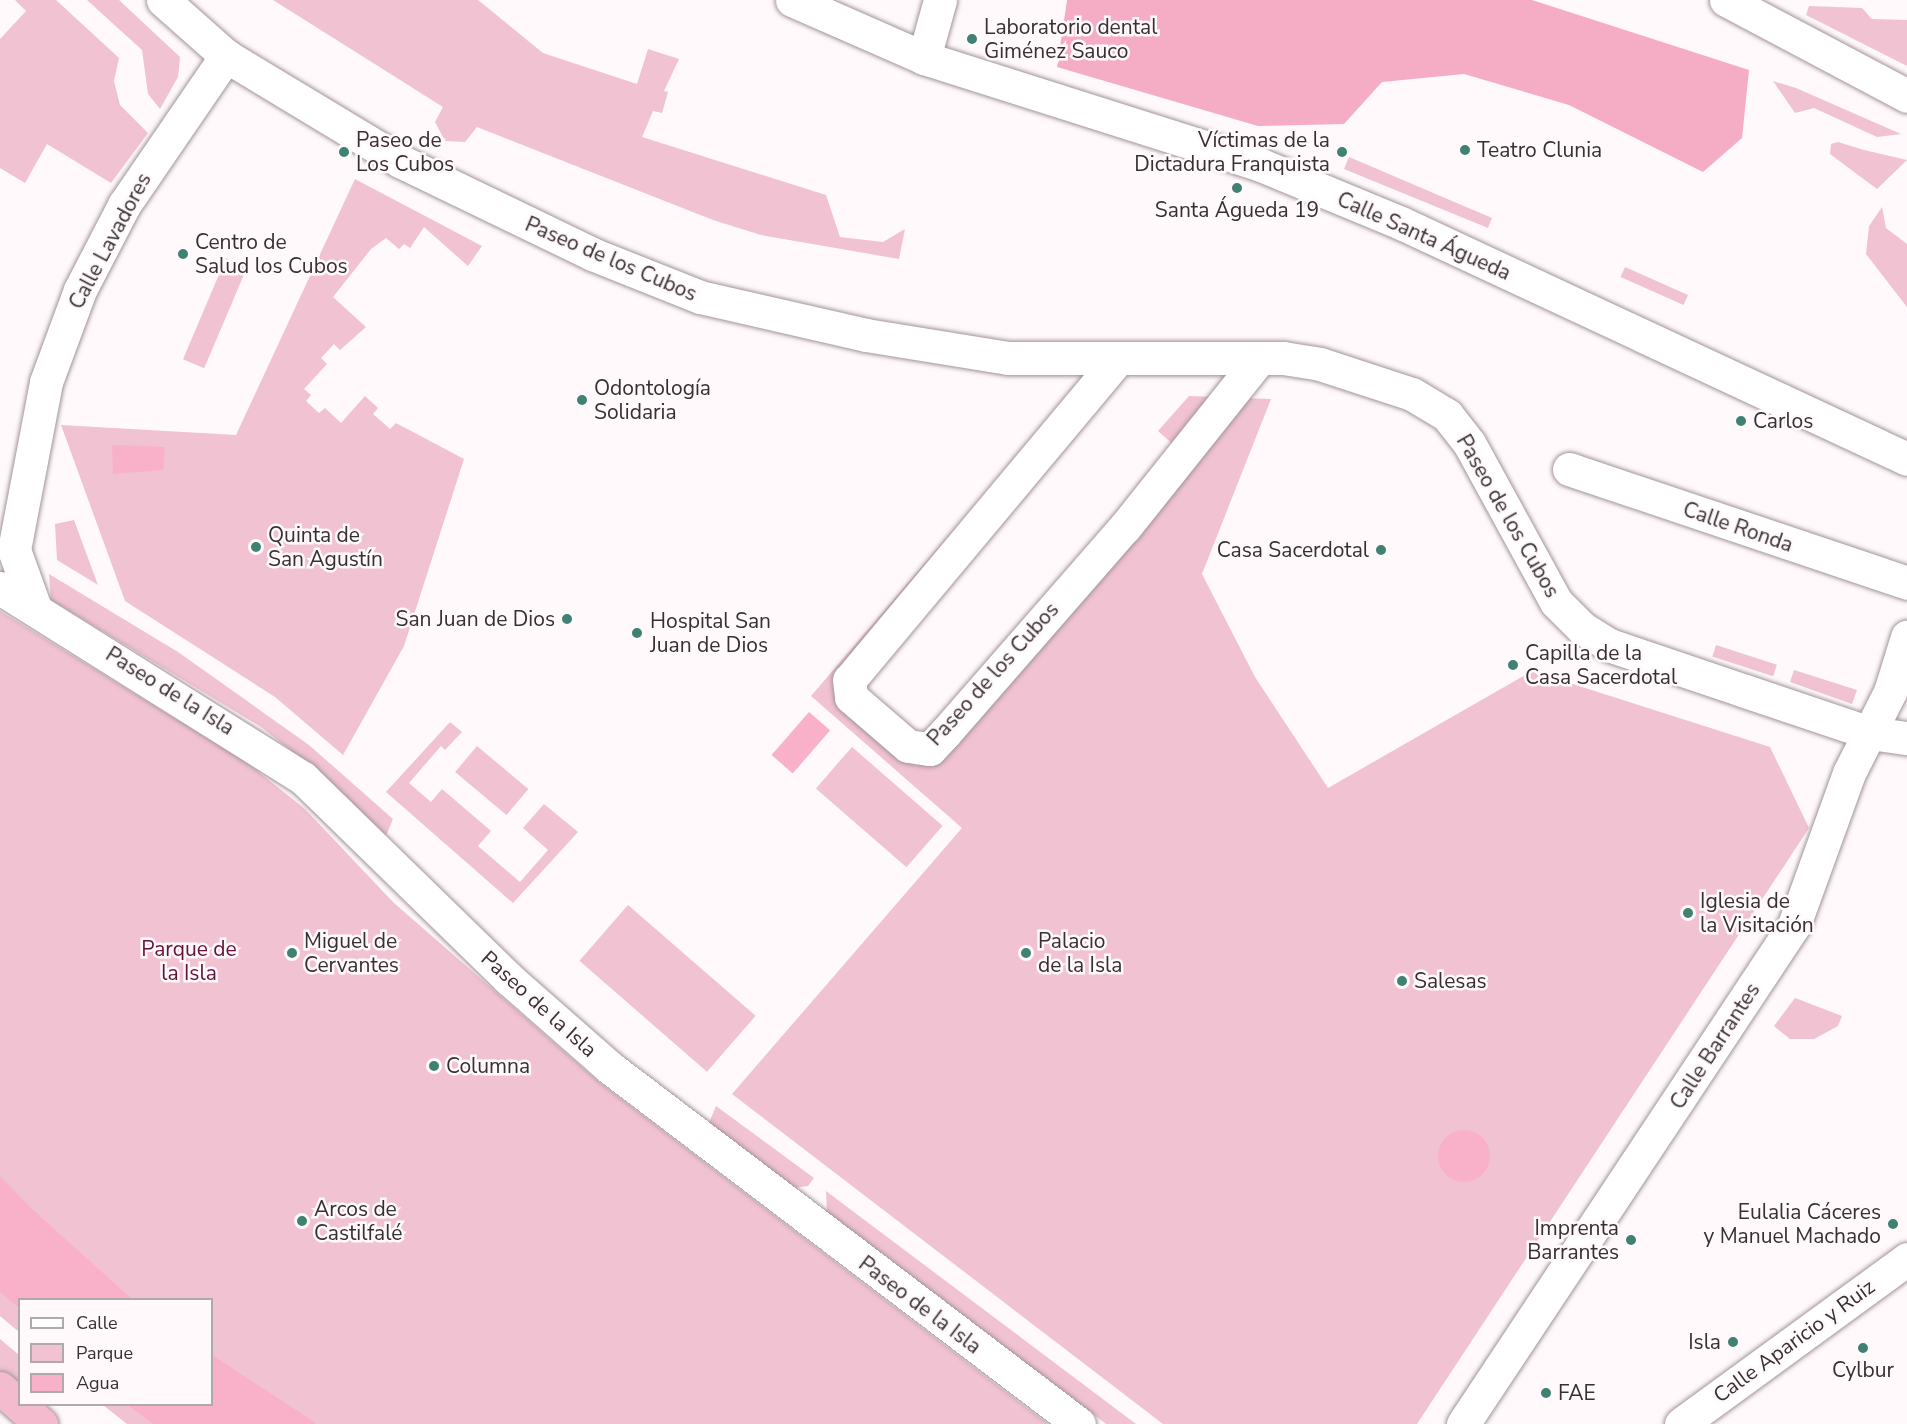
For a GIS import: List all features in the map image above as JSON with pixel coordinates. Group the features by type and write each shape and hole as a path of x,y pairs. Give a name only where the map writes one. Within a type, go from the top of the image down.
{"highway":[{"path":"0,1388 18,1404"},
{"path":"20,1406 41,1424"}],"street":[{"name":"Paseo de los Cubos","path":"163,0 226,56 400,161 592,254 700,297 866,335 1008,358 1117,360 1260,358 1320,364 1412,394 1447,415 1469,443 1556,602 1582,628 1609,645 1870,733 1907,738"},
{"path":"924,58 940,0"},
{"path":"1726,0 1907,96"},
{"name":"Calle Santa Águeda","path":"800,2 924,58 1261,165 1401,223 1907,459"},
{"name":"Calle Lavadores","path":"35,608 7,555 46,382 80,290 124,205 226,56"},
{"name":"Paseo de los Cubos","path":"1117,360 849,680 851,697 908,746 930,749 945,733 1125,527 1260,358"},
{"name":"Calle Ronda","path":"1569,469 1907,583"},
{"name":"Paseo de la Isla","path":"0,588 303,778 509,979 609,1067 1079,1424"},
{"name":"Calle Barrantes","path":"1463,1424 1794,925 1849,773 1870,733 1907,638"},
{"name":"Calle Aparicio y Ruiz","path":"1681,1424 1907,1259"}],"green space":[{"path":"15,0 56,0 119,58 114,81 120,105 148,133 111,183 47,144 25,183 0,168 0,39 26,11"},
{"path":"87,0 119,0 180,57 178,77 160,109 148,94 142,50"},
{"path":"273,0 478,0 543,53 637,84 648,49 679,59 664,91 668,92 662,113 653,111 642,137 826,195 840,237 883,242 905,229 899,259 761,235 713,220 477,127 465,142 445,141 435,122 443,107"},
{"path":"1809,6 1862,8 1872,19 1907,20 1907,66 1806,15"},
{"path":"1773,81 1796,88 1901,134 1877,137 1814,108 1795,113"},
{"path":"1838,142 1907,160 1877,189 1830,154 1831,144"},
{"path":"1349,157 1492,218 1488,228 1344,169"},
{"path":"355,179 482,246 468,266 424,227 410,248 404,244 399,249 386,238 371,249 333,297 366,327 340,350 334,344 321,358 327,364 304,389 311,395 306,401 319,413 325,408 341,423 365,396 378,408 373,414 390,429 396,423 464,459 404,646 343,755 275,697 125,601 61,425 236,435"},
{"path":"1882,207 1886,228 1907,244 1907,307 1866,254 1869,226"},
{"path":"226,258 247,267 204,368 183,359"},
{"path":"1625,267 1688,295 1684,305 1621,277"},
{"path":"1070,394 839,681 871,729 915,765 937,761 1244,398 1271,399 1202,574 1255,677 1328,788 1532,671 1770,747 1809,828 1417,1424 1163,1424 732,1094 962,828 811,696"},
{"path":"1189,396 1216,397 1176,447 1158,431"},
{"path":"74,520 98,585 57,560 55,524"},
{"path":"49,574 178,652 309,745 393,819 385,838 330,781 261,727 51,600"},
{"name":"Parque de la Isla","path":"0,611 246,762 305,809 393,902 600,1083 1048,1424 127,1424 104,1406 213,1406 213,1298 18,1298 18,1331 0,1316"},
{"path":"1716,645 1777,665 1773,676 1712,656"},
{"path":"1794,670 1857,690 1852,704 1790,682"},
{"path":"450,722 462,732 445,750 441,746 409,783 431,802 442,789 491,831 478,846 520,882 548,850 523,828 544,804 578,832 513,903 386,792"},
{"path":"477,746 528,789 506,815 455,772"},
{"path":"852,747 943,826 906,867 816,789"},
{"path":"628,905 756,1016 707,1072 579,961"},
{"path":"1795,998 1842,1016 1838,1026 1814,1039 1790,1039 1774,1026"},
{"path":"716,1106 814,1178 808,1186 793,1188 709,1123"},
{"path":"826,1191 1136,1424 1106,1424 827,1213"},
{"path":"0,1339 18,1354 18,1388 0,1373"}],"shaded area":[{"path":"1067,0 1532,0 1749,70 1742,138 1703,172 1569,105 1464,74 1382,82 1344,124 1258,126 1057,67"}],"water":[{"path":"112,445 165,447 163,470 113,474"},
{"path":"809,712 830,730 793,773 772,755"},
{"path":"1459,1130 1469,1130 1483,1137 1490,1156 1483,1175 1469,1182 1459,1182 1449,1178 1442,1171 1438,1161 1438,1151 1442,1141 1449,1134"},
{"path":"0,1176 31,1208 131,1298 18,1298 18,1307 0,1292"},
{"path":"213,1356 316,1424 153,1424 129,1406 213,1406"}],"place":[{"name":"Laboratorio dental Giménez Sauco","path":"972,39"},
{"name":"Teatro Clunia","path":"1465,150"},
{"name":"Paseo de Los Cubos","path":"344,152"},
{"name":"Víctimas de la Dictadura Franquista","path":"1342,152"},
{"name":"Santa Águeda 19","path":"1237,188"},
{"name":"Centro de Salud los Cubos","path":"183,254"},
{"name":"Odontología Solidaria","path":"582,400"},
{"name":"Carlos","path":"1741,421"},
{"name":"Quinta de San Agustín","path":"256,547"},
{"name":"Casa Sacerdotal","path":"1381,550"},
{"name":"San Juan de Dios","path":"567,619"},
{"name":"Hospital San Juan de Dios","path":"637,633"},
{"name":"Capilla de la Casa Sacerdotal","path":"1513,665"},
{"name":"Iglesia de la Visitación","path":"1688,913"},
{"name":"Miguel de Cervantes","path":"292,953"},
{"name":"Palacio de la Isla","path":"1026,953"},
{"name":"Salesas","path":"1402,981"},
{"name":"Columna","path":"434,1066"},
{"name":"Arcos de Castilfalé","path":"302,1221"},
{"name":"Eulalia Cáceres y Manuel Machado","path":"1893,1224"},
{"name":"Imprenta Barrantes","path":"1631,1240"},
{"name":"Isla","path":"1733,1342"},
{"name":"Cylbur","path":"1863,1348"},
{"name":"FAE","path":"1546,1393"}]}
